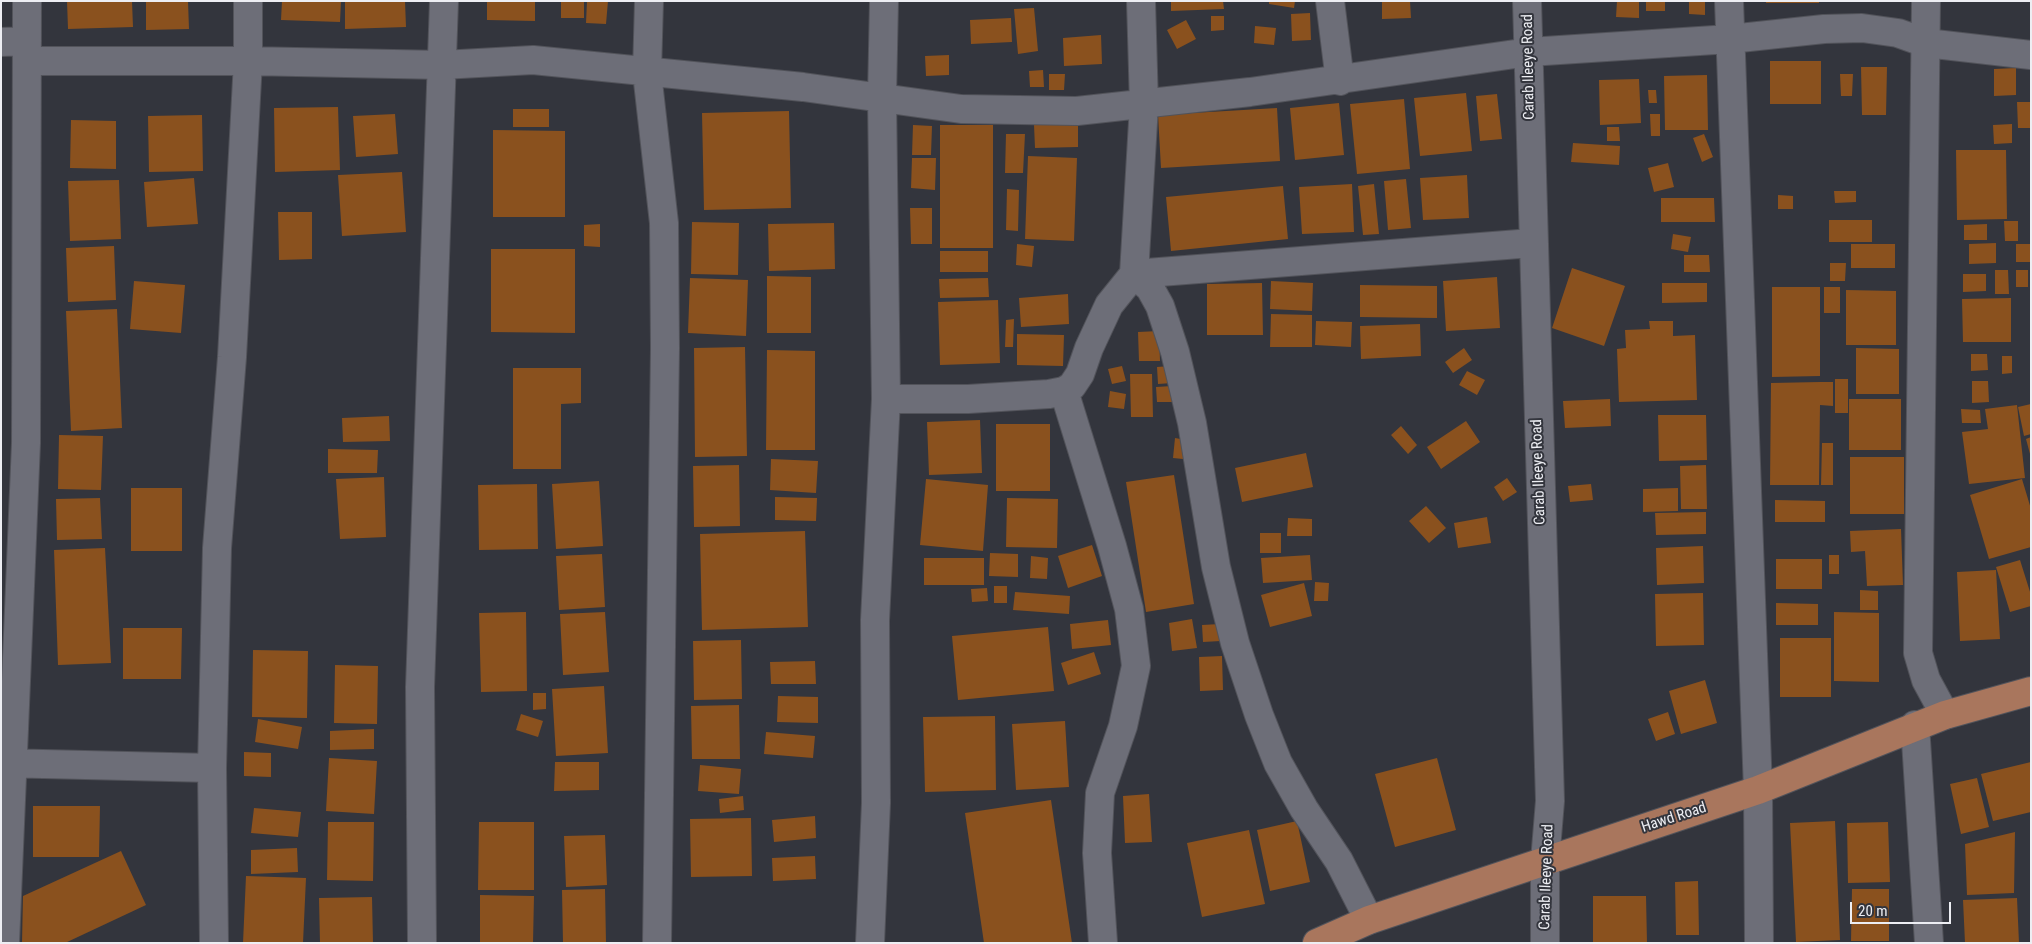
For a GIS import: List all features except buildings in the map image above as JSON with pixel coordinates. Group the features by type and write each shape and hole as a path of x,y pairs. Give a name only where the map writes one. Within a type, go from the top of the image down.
{"main road":[{"name":"Hawd Road","path":"1317,943 1369,920 1758,790 1915,725 2031,691"}],"street":[{"path":"5,943 7,762 26,443 19,48 27,1"},
{"path":"214,943 212,768 217,548 232,357 248,61 248,1"},
{"path":"422,943 420,686 444,1"},
{"path":"649,1 647,73 664,232 666,348 657,943"},
{"path":"870,943 876,802 876,620 886,399 882,97 884,1"},
{"path":"886,399 968,400 1064,391 1072,386 1080,374 1089,348 1109,305 1134,274 1144,105 1141,1"},
{"path":"1330,1 1340,81"},
{"name":"Carab Ileeye Road","path":"1527,1 1532,243 1550,801 1545,861 1545,943"},
{"path":"1730,1 1758,790 1759,943"},
{"path":"1926,1 1918,653 1926,680 1945,715"},
{"path":"19,48 248,61 442,65 533,60 647,73 803,87 960,109 1077,110 1144,105 1340,81 1529,52 1862,28 1898,33 1926,43 2031,55"},
{"path":"1134,274 1532,243"},
{"path":"1134,274 1150,288 1160,306 1174,352 1192,423 1216,566 1235,643 1259,715 1278,763 1304,809 1339,862 1369,920"},
{"path":"1064,391 1112,546 1129,609 1136,666 1123,726 1100,793 1097,853 1102,943"},
{"path":"1915,725 1929,943"},
{"path":"7,762 212,768"}]}
